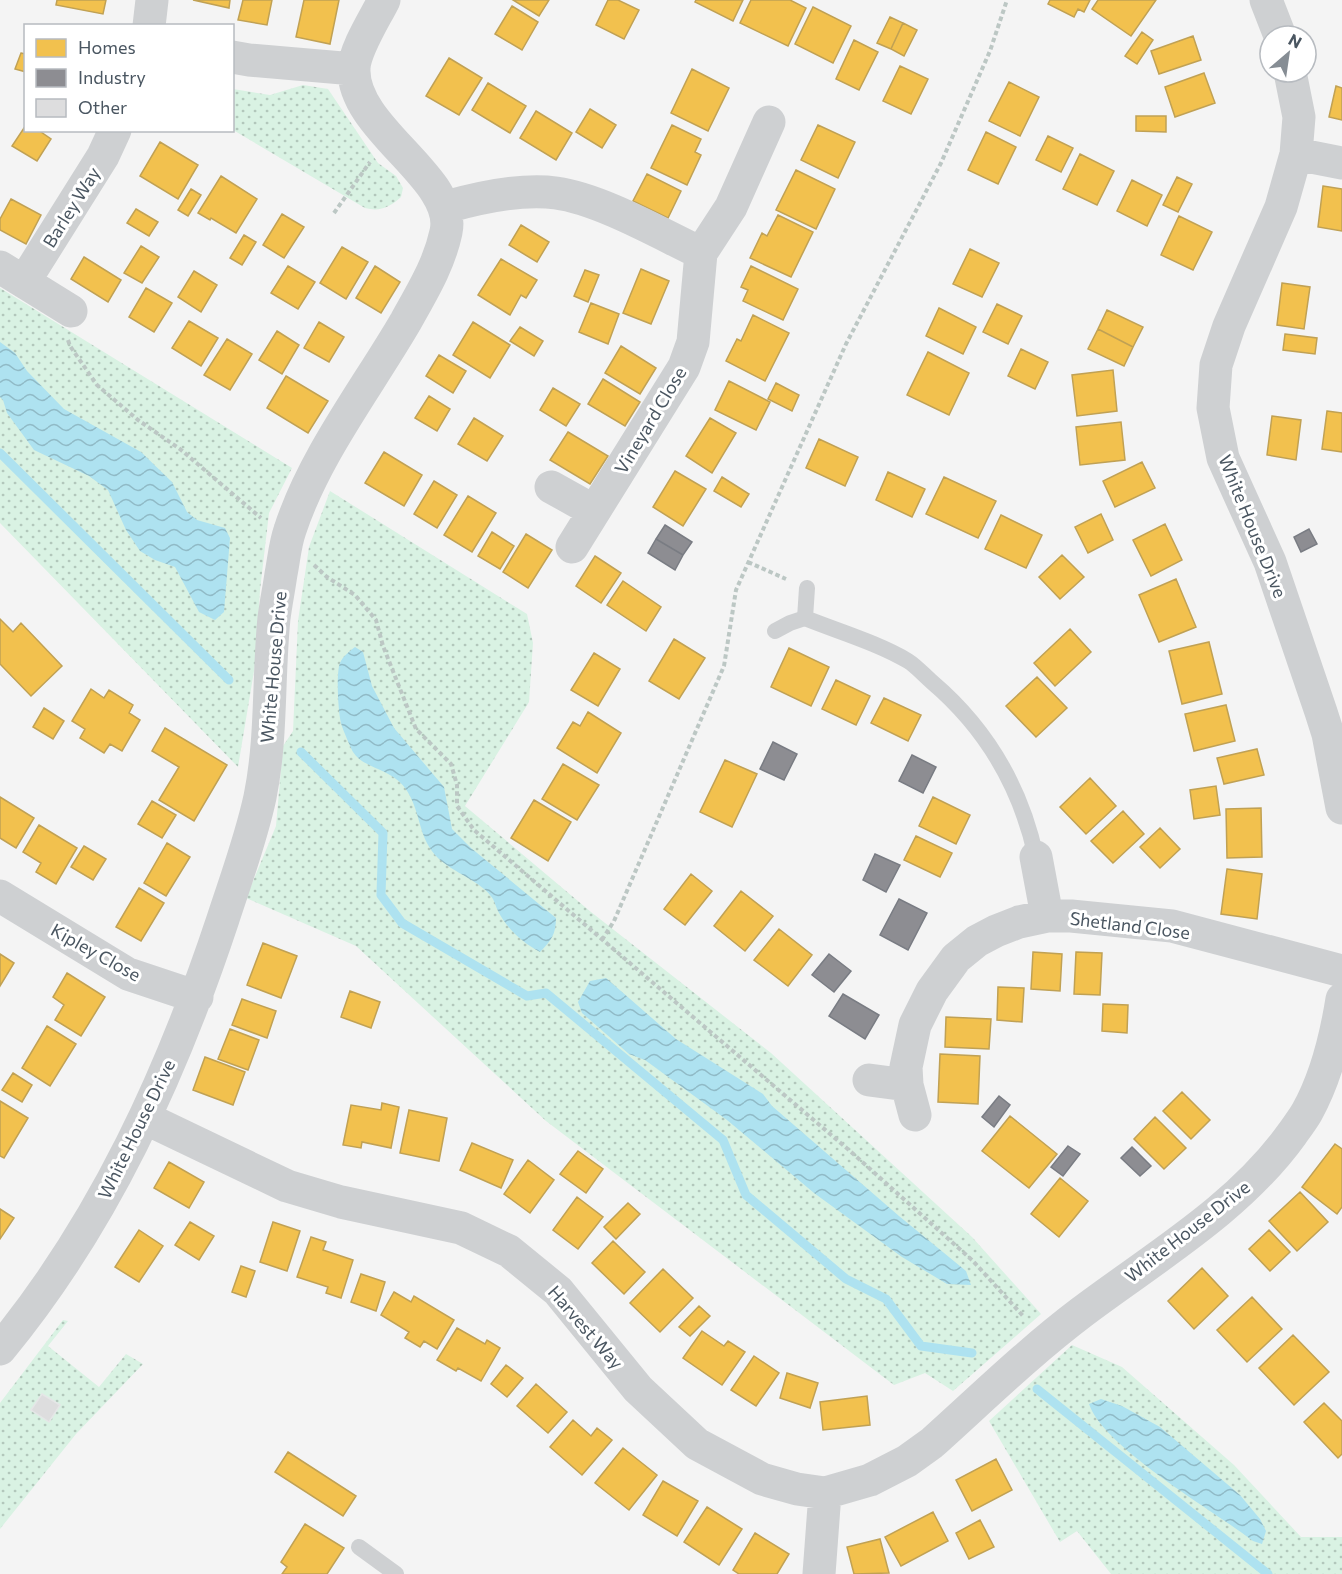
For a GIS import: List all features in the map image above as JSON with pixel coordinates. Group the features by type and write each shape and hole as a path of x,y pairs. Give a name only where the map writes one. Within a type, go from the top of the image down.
{"street":[{"path":"149,24 152,0"},
{"path":"384,0 359,51 354,69 360,98 446,207 475,199 554,192 584,200 701,252"},
{"path":"1270,1 1277,24"},
{"path":"234,57 354,69"},
{"name":"White House Drive","path":"1292,84 1299,117 1296,154 1281,207 1229,326 1216,365 1213,408 1223,459 1270,562 1315,692 1328,734 1342,808"},
{"name":"Vineyard Close","path":"572,547 684,367 693,342 701,252 731,207 769,122"},
{"name":"Barley Way","path":"71,311 12,275 103,156 114,132"},
{"path":"1296,154 1342,163"},
{"name":"White House Drive","path":"0,1349 35,1307 84,1232 145,1118 197,997 246,849 260,796 270,708 274,618 287,540 314,470 384,359 431,278 447,229 446,207"},
{"path":"551,487 594,511"},
{"path":"1035,857 1047,916"},
{"name":"Kipley Close","path":"0,896 128,974 197,997"},
{"name":"Shetland Close","path":"869,1080 911,1100 906,1067 915,1025 932,992 956,958 977,941 1019,922 1047,916 1071,916 1172,927 1342,971"},
{"name":"White House Drive","path":"991,1390 1080,1314 1211,1217 1249,1184 1277,1154 1307,1112 1323,1075 1336,1032 1342,999"},
{"name":"Harvest Way","path":"145,1118 287,1186 341,1202 461,1228 509,1251 558,1291 638,1389 697,1444 762,1479 797,1489 825,1493 870,1480 907,1461 932,1443 991,1390"},
{"path":"819,1574 825,1493"}],"lane":[{"path":"805,618 807,588"},
{"path":"775,631 805,618 908,661 946,693 979,728 1005,770 1029,827 1035,857"},
{"path":"359,1547 396,1574"}],"path":[{"path":"602,940 614,921 724,666 736,590 748,562 846,344 941,163 990,51 1007,0"},
{"path":"334,213 388,136"},
{"path":"71,311 64,331 70,346 97,385 138,420 180,449 327,577 355,595 376,620 383,646 416,729 451,764 457,785 457,807 474,830 850,1151 972,1260 1046,1342"},
{"path":"748,562 807,588"}],"green space":[{"path":"303,85 328,89 378,163 396,176 403,188 401,197 389,206 380,209 365,208 234,131 234,89 270,95"},
{"path":"0,288 292,468 269,513 260,590 256,659 238,767 0,523"},
{"path":"330,491 527,614 533,643 529,702 465,806 591,912 771,1053 972,1237 1041,1314 953,1391 925,1373 894,1385 546,1121 356,946 246,898 276,826 283,746 293,731 298,621 309,547"},
{"path":"63,1320 68,1321 48,1346 99,1387 126,1354 143,1364 76,1434 0,1529 0,1403"},
{"path":"1072,1345 1122,1367 1234,1465 1301,1537 1342,1537 1342,1574 1111,1574 1077,1531 1060,1542 989,1421"}],"water":[{"path":"0,342 15,353 27,371 64,409 141,452 172,482 187,512 197,520 225,528 230,538 224,612 215,620 199,612 175,567 155,560 140,551 126,530 108,490 89,476 34,450 7,413 0,397"},
{"path":"355,647 363,652 372,686 394,728 444,787 452,829 471,848 556,918 552,937 540,952 511,930 497,910 493,899 482,887 444,863 432,851 424,836 414,804 404,787 389,774 365,763 353,752 341,723 338,683 340,663"},
{"path":"606,978 676,1039 763,1094 772,1106 966,1271 971,1285 947,1284 902,1257 814,1193 727,1120 645,1060 629,1054 582,1013 578,1002 590,981"},
{"path":"1101,1399 1122,1406 1160,1427 1240,1495 1260,1519 1266,1531 1262,1544 1253,1541 1162,1477 1115,1440 1099,1421 1089,1404"}],"building: Homes":[{"path":"57,0 106,0 103,14 56,5"},
{"path":"193,0 230,0 229,8"},
{"path":"243,0 272,0 267,25 238,20"},
{"path":"304,0 339,0 330,44 296,37"},
{"path":"513,0 549,0 539,16"},
{"path":"608,0 618,0 639,10 624,39 596,25"},
{"path":"696,0 743,0 733,21 695,2"},
{"path":"751,0 790,0 806,8 788,46 740,23"},
{"path":"1050,0 1090,0 1084,12 1078,9 1074,17 1048,4"},
{"path":"1098,0 1156,0 1131,36 1092,9"},
{"path":"512,6 538,22 522,50 495,34"},
{"path":"813,7 851,26 833,63 795,44"},
{"path":"890,17 903,23 891,49 877,43"},
{"path":"903,23 917,30 904,56 891,49"},
{"path":"1142,32 1153,40 1137,64 1125,56"},
{"path":"1193,36 1201,60 1159,74 1151,51"},
{"path":"854,40 878,52 859,90 836,79"},
{"path":"21,53 24,54 24,71 15,69"},
{"path":"449,58 482,78 459,115 426,96"},
{"path":"900,66 928,79 911,114 883,101"},
{"path":"692,69 729,88 708,131 671,113"},
{"path":"1204,73 1215,103 1175,117 1165,87"},
{"path":"1009,82 1039,97 1020,136 989,121"},
{"path":"488,83 526,106 510,133 472,110"},
{"path":"1336,86 1342,88 1342,120 1329,117"},
{"path":"590,109 616,125 602,148 576,132"},
{"path":"536,111 572,133 556,160 520,138"},
{"path":"1136,116 1166,116 1166,132 1136,131"},
{"path":"672,125 701,139 695,152 701,155 687,185 651,168"},
{"path":"818,125 855,142 838,178 801,160"},
{"path":"24,128 24,132 41,132 51,139 37,161 12,146"},
{"path":"986,132 1016,147 998,184 968,170"},
{"path":"1048,136 1073,148 1061,172 1036,160"},
{"path":"160,142 198,165 178,199 140,176"},
{"path":"1080,154 1114,171 1097,205 1063,189"},
{"path":"796,170 835,189 816,229 776,210"},
{"path":"647,174 681,191 668,218 633,201"},
{"path":"221,176 257,199 236,233 198,213"},
{"path":"1177,177 1192,184 1178,212 1163,205"},
{"path":"1132,180 1162,195 1147,226 1117,211"},
{"path":"1323,186 1342,189 1342,231 1318,227"},
{"path":"191,189 201,195 188,216 178,210"},
{"path":"11,199 41,215 26,244 0,230 0,219"},
{"path":"136,209 158,222 149,236 127,223"},
{"path":"282,214 304,227 284,258 263,245"},
{"path":"778,215 813,232 791,277 750,258 762,233 767,236"},
{"path":"1179,216 1212,232 1193,270 1161,255"},
{"path":"521,225 549,242 537,262 509,245"},
{"path":"244,235 256,242 242,265 230,258"},
{"path":"141,246 159,257 142,283 124,273"},
{"path":"342,247 368,262 346,299 320,283"},
{"path":"970,249 999,263 982,297 953,284"},
{"path":"84,257 121,280 108,302 71,279"},
{"path":"501,259 537,280 526,298 521,295 510,315 478,295"},
{"path":"288,266 315,282 298,309 271,293"},
{"path":"375,266 400,282 381,313 356,298"},
{"path":"751,266 798,289 783,320 743,301 748,290 741,287"},
{"path":"641,269 669,281 651,324 623,313"},
{"path":"585,270 599,275 588,302 574,296"},
{"path":"194,271 217,285 201,312 178,297"},
{"path":"1282,283 1310,287 1304,329 1277,325"},
{"path":"146,288 172,303 154,332 129,317"},
{"path":"591,303 619,314 608,344 579,332"},
{"path":"997,304 1022,316 1008,344 983,332"},
{"path":"939,308 976,327 963,354 926,336"},
{"path":"1107,310 1143,327 1133,347 1098,329"},
{"path":"753,315 789,333 765,381 726,361 737,339 741,341"},
{"path":"189,321 218,338 201,366 172,348"},
{"path":"319,322 344,337 329,362 304,348"},
{"path":"473,322 510,345 490,378 453,355"},
{"path":"520,327 543,341 534,356 510,341"},
{"path":"1098,329 1133,347 1124,366 1088,349"},
{"path":"277,331 299,345 282,374 259,360"},
{"path":"1285,334 1317,338 1315,354 1283,350"},
{"path":"227,339 252,354 230,390 204,375"},
{"path":"621,346 656,368 640,394 605,373"},
{"path":"1021,349 1048,362 1035,389 1008,376"},
{"path":"928,352 969,373 949,415 907,395"},
{"path":"439,355 466,371 453,393 426,376"},
{"path":"1113,370 1117,411 1077,416 1072,375"},
{"path":"286,376 328,401 308,433 267,408"},
{"path":"603,379 640,402 625,426 588,404"},
{"path":"729,381 770,402 756,430 715,410"},
{"path":"776,383 799,395 792,411 768,399"},
{"path":"553,388 580,404 566,426 540,410"},
{"path":"429,396 450,409 437,431 415,418"},
{"path":"1327,411 1342,413 1342,452 1322,449"},
{"path":"1272,416 1301,420 1296,460 1267,455"},
{"path":"474,418 503,436 487,461 458,444"},
{"path":"710,418 736,433 712,473 686,456"},
{"path":"1121,422 1125,460 1080,465 1076,427"},
{"path":"568,432 608,456 590,484 550,460"},
{"path":"819,439 858,457 845,486 806,468"},
{"path":"384,452 422,475 404,506 365,483"},
{"path":"1142,462 1155,488 1115,507 1103,481"},
{"path":"675,471 706,489 683,526 653,507"},
{"path":"888,472 925,489 912,517 876,500"},
{"path":"722,477 749,494 741,507 714,491"},
{"path":"944,477 996,501 978,538 926,514"},
{"path":"434,481 457,495 437,528 414,514"},
{"path":"468,496 496,513 472,552 444,535"},
{"path":"1101,514 1113,540 1088,553 1075,527"},
{"path":"1001,515 1042,535 1026,568 985,549"},
{"path":"1165,524 1182,560 1151,576 1133,540"},
{"path":"492,532 514,546 500,569 478,556"},
{"path":"526,534 552,550 528,588 503,572"},
{"path":"1062,555 1084,577 1060,599 1039,577"},
{"path":"595,556 621,573 601,603 576,586"},
{"path":"1176,579 1196,627 1159,642 1139,595"},
{"path":"623,581 661,607 646,631 607,605"},
{"path":"0,619 13,632 21,623 62,666 31,696 0,664"},
{"path":"1070,629 1091,652 1055,686 1034,663"},
{"path":"674,639 705,658 679,699 649,681"},
{"path":"1209,642 1222,694 1182,704 1169,651"},
{"path":"789,648 829,667 811,706 771,687"},
{"path":"594,653 620,669 598,706 571,690"},
{"path":"1037,677 1067,708 1036,737 1006,706"},
{"path":"836,680 870,696 856,725 822,709"},
{"path":"91,689 104,698 109,690 133,705 129,713 140,720 122,751 110,744 104,753 80,738 85,729 72,721"},
{"path":"884,698 921,715 908,741 871,723"},
{"path":"1226,705 1235,741 1194,751 1185,714"},
{"path":"44,708 64,721 53,739 33,727"},
{"path":"588,712 621,733 597,773 557,748 573,722 580,726"},
{"path":"165,728 227,765 194,821 159,800 179,767 152,751"},
{"path":"1257,749 1264,775 1224,784 1217,758"},
{"path":"725,760 757,774 732,827 700,812"},
{"path":"563,764 599,785 577,820 542,799"},
{"path":"1090,778 1116,806 1086,834 1060,807"},
{"path":"1216,786 1220,815 1194,819 1190,790"},
{"path":"0,797 34,818 16,848 0,838"},
{"path":"933,797 970,815 956,844 919,826"},
{"path":"534,800 571,822 548,861 511,838"},
{"path":"152,801 176,815 162,838 138,824"},
{"path":"1261,808 1262,857 1227,858 1226,809"},
{"path":"1123,811 1144,834 1113,863 1091,841"},
{"path":"39,825 77,848 56,884 36,872 41,863 23,852"},
{"path":"1160,828 1180,849 1160,868 1140,847"},
{"path":"916,836 952,853 940,877 904,860"},
{"path":"167,843 190,857 166,896 144,883"},
{"path":"84,846 106,859 93,880 71,867"},
{"path":"1227,869 1262,874 1257,919 1221,914"},
{"path":"691,874 712,891 685,925 664,909"},
{"path":"139,888 164,903 141,941 116,927"},
{"path":"741,891 773,916 745,951 714,926"},
{"path":"779,929 812,955 788,986 754,960"},
{"path":"263,943 297,956 281,998 247,985"},
{"path":"1033,952 1062,954 1060,991 1031,989"},
{"path":"1076,952 1102,953 1100,995 1074,994"},
{"path":"0,954 14,963 0,986"},
{"path":"67,973 105,997 81,1036 55,1020 64,1005 53,997"},
{"path":"998,987 1024,988 1022,1022 997,1020"},
{"path":"350,991 380,1002 371,1028 341,1017"},
{"path":"242,999 276,1011 267,1038 232,1025"},
{"path":"1103,1004 1128,1005 1127,1033 1102,1031"},
{"path":"946,1017 991,1019 989,1049 945,1047"},
{"path":"47,1026 76,1044 50,1086 22,1068"},
{"path":"230,1029 259,1040 248,1070 218,1059"},
{"path":"940,1054 980,1056 978,1104 938,1102"},
{"path":"205,1057 245,1072 233,1105 193,1090"},
{"path":"13,1073 32,1085 22,1102 2,1090"},
{"path":"1182,1092 1210,1120 1191,1139 1163,1111"},
{"path":"0,1101 28,1118 4,1158 0,1156"},
{"path":"382,1103 399,1107 391,1148 362,1142 361,1148 343,1145 351,1105 381,1110"},
{"path":"409,1110 447,1118 439,1161 400,1153"},
{"path":"1010,1116 1057,1154 1029,1188 982,1151"},
{"path":"1155,1117 1186,1148 1164,1169 1134,1139"},
{"path":"472,1143 513,1160 501,1188 460,1170"},
{"path":"1335,1144 1342,1149 1342,1207 1337,1214 1302,1187"},
{"path":"578,1151 603,1169 586,1193 560,1174"},
{"path":"528,1160 554,1180 530,1213 504,1194"},
{"path":"169,1162 204,1182 189,1208 154,1188"},
{"path":"1060,1178 1088,1201 1059,1237 1031,1214"},
{"path":"1300,1192 1328,1222 1297,1251 1269,1221"},
{"path":"577,1197 603,1217 578,1249 553,1230"},
{"path":"628,1203 640,1214 616,1239 604,1227"},
{"path":"0,1209 14,1218 0,1239"},
{"path":"190,1222 214,1236 199,1260 175,1245"},
{"path":"273,1222 300,1231 287,1271 260,1262"},
{"path":"139,1230 163,1246 139,1282 115,1267"},
{"path":"1269,1230 1290,1252 1270,1271 1249,1249"},
{"path":"311,1237 326,1242 323,1250 353,1260 341,1298 326,1293 328,1287 297,1277"},
{"path":"613,1241 645,1272 624,1294 592,1263"},
{"path":"241,1266 255,1271 246,1297 232,1292"},
{"path":"1202,1268 1228,1296 1194,1329 1168,1301"},
{"path":"663,1269 693,1298 660,1332 630,1303"},
{"path":"361,1274 385,1282 376,1311 351,1302"},
{"path":"394,1292 411,1302 414,1296 454,1320 437,1349 424,1341 420,1347 405,1338 409,1332 381,1315"},
{"path":"1252,1297 1282,1329 1247,1362 1217,1330"},
{"path":"699,1306 710,1316 690,1336 679,1327"},
{"path":"457,1328 485,1344 487,1340 500,1348 481,1381 458,1368 456,1371 437,1360"},
{"path":"702,1331 724,1346 728,1341 745,1352 722,1385 683,1358"},
{"path":"1293,1335 1329,1372 1294,1405 1259,1368"},
{"path":"754,1356 779,1373 756,1406 731,1390"},
{"path":"506,1365 523,1378 507,1397 491,1384"},
{"path":"787,1373 818,1383 810,1408 780,1398"},
{"path":"536,1384 567,1412 548,1433 517,1406"},
{"path":"867,1396 870,1425 823,1430 820,1402"},
{"path":"1324,1403 1342,1421 1342,1454 1338,1458 1304,1422"},
{"path":"573,1420 591,1436 597,1428 612,1440 582,1475 550,1447"},
{"path":"623,1448 657,1475 629,1510 595,1483"},
{"path":"288,1452 356,1496 343,1516 275,1472"},
{"path":"996,1459 1012,1490 972,1511 956,1480"},
{"path":"663,1481 698,1501 677,1536 643,1515"},
{"path":"707,1507 742,1529 719,1565 684,1542"},
{"path":"933,1512 948,1541 901,1566 885,1537"},
{"path":"980,1520 994,1547 969,1559 956,1533"},
{"path":"305,1524 344,1548 327,1574 282,1574 287,1567 281,1562"},
{"path":"755,1533 789,1554 777,1574 739,1574 733,1570"},
{"path":"880,1539 889,1573 854,1574 847,1547"}],"building: Industry":[{"path":"665,525 692,542 683,555 656,539"},
{"path":"1309,529 1317,544 1301,552 1294,537"},
{"path":"656,539 683,555 675,570 648,553"},
{"path":"773,742 797,754 784,780 760,769"},
{"path":"912,755 936,767 923,793 899,781"},
{"path":"875,854 900,865 886,892 863,880"},
{"path":"899,899 927,913 908,950 880,935"},
{"path":"829,954 851,971 834,992 812,975"},
{"path":"843,994 879,1015 865,1039 829,1016"},
{"path":"999,1096 1010,1105 994,1127 982,1117"},
{"path":"1068,1146 1080,1154 1063,1176 1051,1167"},
{"path":"1132,1147 1151,1166 1140,1176 1121,1158"}],"building: Other":[{"path":"42,1394 60,1405 49,1422 31,1410"}],"waterway":[{"path":"0,453 229,680"},
{"path":"301,752 383,833 381,895 402,923 527,996 546,993 723,1140 746,1195 846,1279 886,1299 921,1346 972,1353"},
{"path":"1037,1389 1268,1574"}]}
